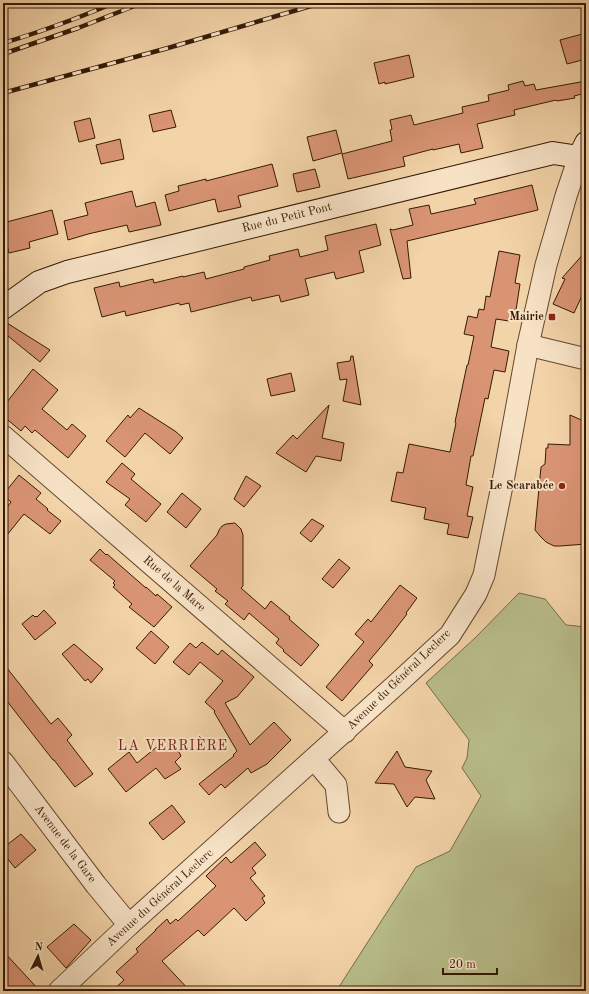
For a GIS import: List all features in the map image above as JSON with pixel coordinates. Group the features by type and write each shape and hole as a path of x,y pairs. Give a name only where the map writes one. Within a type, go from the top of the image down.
{"street":[{"name":"Rue du Petit Pont","path":"3,308 39,282 67,272 553,153 584,155"},
{"name":"Avenue du Général Leclerc","path":"59,991 450,635 476,594 484,576 528,345 546,264 566,196 584,155"},
{"path":"528,345 586,359"},
{"name":"Rue de la Mare","path":"3,436 345,732"},
{"path":"314,760 336,785 339,812"},
{"name":"Avenue de la Gare","path":"3,762 96,885 130,925"}],"green space":[{"path":"519,593 545,599 566,625 586,627 586,991 332,991 337,990 416,867 450,851 481,796 462,768 467,758 469,740 426,683 476,637"}],"building":[{"path":"586,33 586,59 567,64 560,40"},
{"path":"409,55 414,77 379,84 374,63"},
{"path":"523,81 525,86 534,84 536,90 586,81 586,93 574,96 575,98 556,100 514,110 515,115 477,124 483,148 461,153 459,144 433,149 403,157 405,166 348,179 342,154 392,141 390,120 411,115 414,125 463,113 462,107 489,101 488,95 509,90 508,85"},
{"path":"171,110 176,127 153,132 149,115"},
{"path":"90,118 95,138 79,142 74,122"},
{"path":"336,130 342,153 313,161 307,137"},
{"path":"120,139 124,159 101,164 96,145"},
{"path":"272,164 278,186 238,196 241,207 218,212 215,199 169,211 165,195 179,191 178,186 206,179 206,181"},
{"path":"315,169 320,187 297,192 293,174"},
{"path":"532,185 538,210 407,241 411,278 403,279 390,229 393,230 413,225 409,209 429,205 431,214 476,204 474,199"},
{"path":"132,191 136,207 155,202 161,225 129,232 127,225 68,240 64,221 88,215 85,203"},
{"path":"52,210 58,234 29,242 30,248 9,253 3,231 3,223"},
{"path":"376,224 381,245 359,251 364,272 336,279 334,272 305,279 309,295 281,302 279,295 252,301 251,297 191,312 189,303 180,305 179,303 126,316 125,311 102,317 94,288 119,282 120,287 153,279 154,283 204,272 206,279 244,269 244,267 270,260 269,256 298,249 300,257 328,250 325,236"},
{"path":"499,251 520,255 515,283 520,284 516,310 512,310 509,321 496,319 491,347 509,351 505,372 494,370 488,399 485,398 473,456 471,456 466,485 473,487 467,516 473,517 468,538 447,534 449,524 424,519 426,508 391,501 397,472 403,473 409,444 450,452 474,336 464,334 468,316 477,318 479,309 484,310 486,296 490,297"},
{"path":"586,251 586,287 574,313 553,304 565,279 562,278"},
{"path":"7,323 50,350 40,362 3,332 3,329"},
{"path":"351,356 353,356 361,405 343,401 347,379 340,380 337,363 350,361"},
{"path":"33,369 58,390 42,409 67,430 72,424 86,436 68,458 35,430 32,433 25,426 21,431 3,416 3,407"},
{"path":"291,373 295,391 271,396 267,379"},
{"path":"329,405 322,438 344,443 341,461 316,456 306,472 276,453 293,435 297,439"},
{"path":"139,408 175,431 183,438 170,454 145,433 125,457 106,441 128,415 130,418"},
{"name":"Le Scarabée","path":"570,415 586,422 586,544 554,546 546,542 535,530 541,467 545,464 546,448 548,448 548,444 570,445"},
{"path":"122,463 135,474 131,479 161,504 146,522 125,505 130,499 106,482"},
{"path":"19,475 41,493 36,499 61,521 50,534 24,514 3,540 3,513 11,502 3,495"},
{"path":"246,476 261,486 244,507 234,499"},
{"path":"182,493 201,509 186,528 167,512"},
{"path":"312,519 324,526 311,542 300,533"},
{"path":"235,523 241,529 243,535 243,586 241,588 265,609 271,601 319,645 301,666 276,643 279,639 249,613 244,620 225,604 228,601 215,591 217,589 190,566 217,535 222,526"},
{"path":"100,549 146,588 156,596 157,594 172,607 154,627 129,607 132,604 113,587 115,585 113,583 115,581 90,560"},
{"path":"339,559 350,568 333,588 322,579"},
{"path":"400,585 417,598 406,613 407,614 369,661 373,665 342,701 326,687 364,642 355,634 368,619 371,622"},
{"path":"44,610 56,623 35,640 22,624 33,615 37,617"},
{"path":"151,631 169,647 155,664 136,648"},
{"path":"202,642 218,655 222,650 254,677 237,697 225,703 250,745 274,722 291,740 267,764 251,773 248,768 225,788 221,784 209,795 199,784 234,756 233,755 237,751 214,712 215,711 205,702 223,681 200,662 189,675 173,662 190,643 196,648"},
{"path":"74,644 103,669 91,683 88,679 85,681 62,654"},
{"path":"3,663 51,724 58,718 72,735 67,740 93,774 75,787 3,696"},
{"path":"168,738 177,748 181,756 175,762 181,769 165,779 156,768 126,792 108,769 129,752 137,763"},
{"path":"397,751 405,767 432,771 426,780 435,799 415,797 407,807 394,784 375,783"},
{"path":"172,805 185,822 163,840 149,823"},
{"path":"21,834 36,850 15,868 3,853 3,848"},
{"path":"255,842 266,855 252,868 256,873 250,878 265,896 262,898 265,903 246,921 234,908 204,936 198,930 162,961 190,991 112,991 124,980 116,972 138,952 136,949 167,919 170,924 176,919 178,921 216,886 206,876 226,857 231,863"},
{"path":"74,924 91,940 66,968 47,947"},
{"path":"3,951 40,991 3,991"}],"railway":[{"path":"3,43 114,3"},
{"path":"3,54 78,28 142,3"},
{"path":"3,93 168,48 321,3"}],"place":[{"name":"Mairie","path":"552,317"},
{"name":"Le Scarabée","path":"562,486"}],"district":[{"name":"LA VERRIÈRE","path":"173,746"}]}
